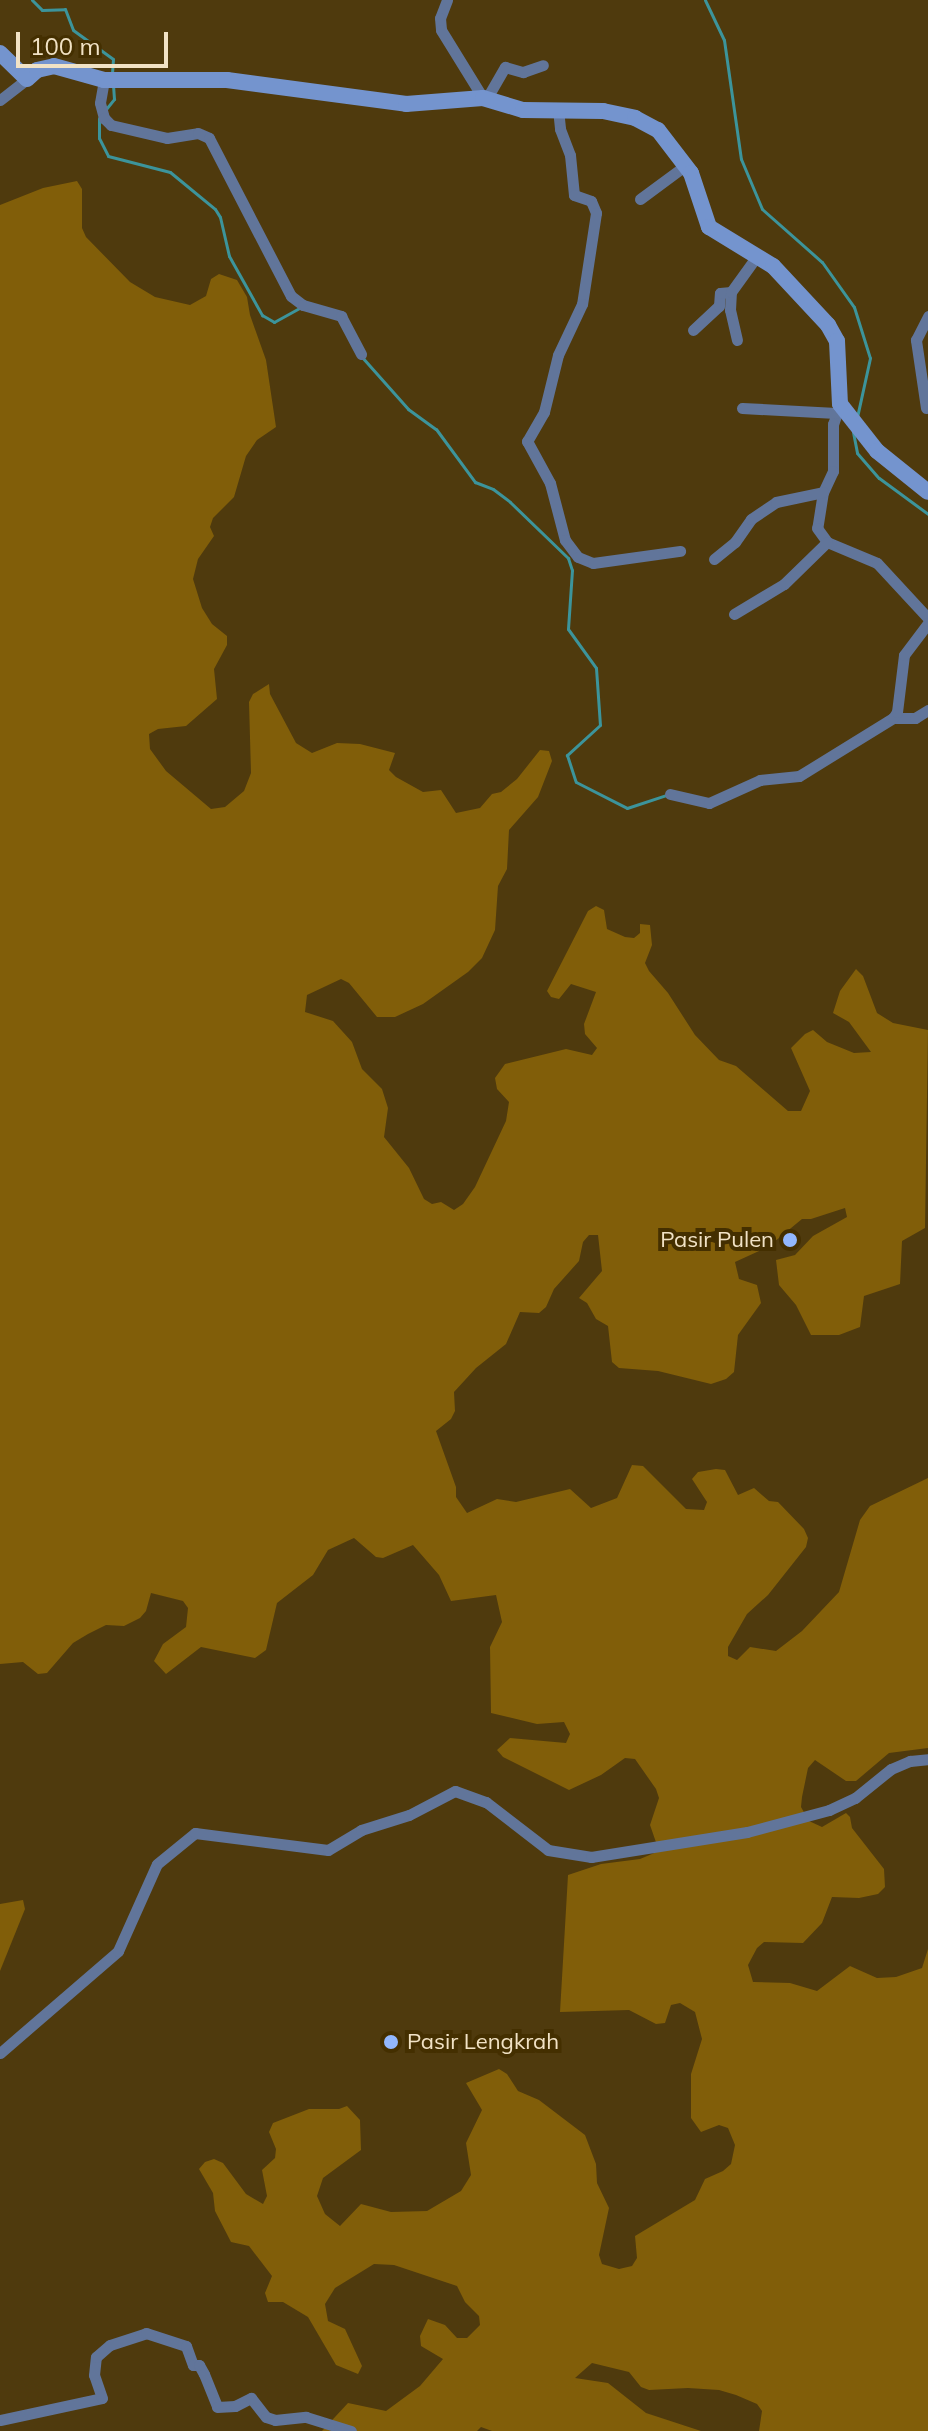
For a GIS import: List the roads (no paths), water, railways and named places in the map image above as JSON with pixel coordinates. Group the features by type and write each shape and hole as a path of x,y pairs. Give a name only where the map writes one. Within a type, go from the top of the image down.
{"street":[{"path":"447,0 440,18 441,30 485,98"},
{"path":"0,53 27,79"},
{"path":"485,98 505,67 523,72 543,65"},
{"path":"0,100 37,70 54,66 104,80 227,80 406,104 485,98 523,110 603,111 635,118 658,130 697,182 707,224 717,234 757,256 784,276 833,334 840,409 833,424 833,471 823,492 817,528 827,542 877,563 928,620 904,655 897,712 893,718 799,776 760,780 709,803 670,794"},
{"path":"104,80 100,103 104,118 111,125 167,138 198,133 209,138 291,296 303,305 343,318 361,354"},
{"path":"558,109 560,129 570,155 574,193 591,201 596,213 582,304 558,355 544,412 527,441 547,475 565,540 578,557 593,563 680,551"},
{"path":"640,199 686,165"},
{"path":"737,340 730,310 731,292 757,256"},
{"path":"693,330 719,306 720,293 731,292"},
{"path":"926,408 916,340 928,316"},
{"path":"742,408 840,409 893,467 928,492"},
{"path":"714,559 735,542 751,519 776,502 823,492"},
{"path":"734,614 784,584 827,542"},
{"path":"893,718 915,718 928,710"},
{"path":"0,2053 118,1951 157,1864 195,1833 214,1833 296,1848 328,1850 371,1825 409,1815 455,1791 486,1802 548,1850 591,1857 747,1832 829,1810 848,1803 891,1769 910,1761 928,1759"},
{"path":"0,2420 102,2398 94,2375 96,2357 110,2345 146,2333 186,2346 193,2365 199,2365 204,2374 217,2407 235,2406 251,2398 266,2417 275,2420 306,2417 351,2431"}],"waterway":[{"path":"32,0 42,10 65,9 73,30 113,59 112,73"},
{"path":"705,0 724,40 741,159 762,209 822,262 854,307 870,358 857,417"},
{"path":"106,109 114,99 113,84"},
{"path":"99,118 99,138 108,156 170,172 215,209 220,217 229,256 262,315 274,322 299,308"},
{"path":"361,356 408,409 436,429 475,482 493,489 510,502 568,558 572,570 568,629 596,668 600,725 567,755 576,782 627,808 666,795"},
{"path":"853,432 857,453 879,478 928,514"}],"place":[{"name":"Pasir Pulen","path":"790,1240"},
{"name":"Pasir Lengkrah","path":"391,2042"}]}
